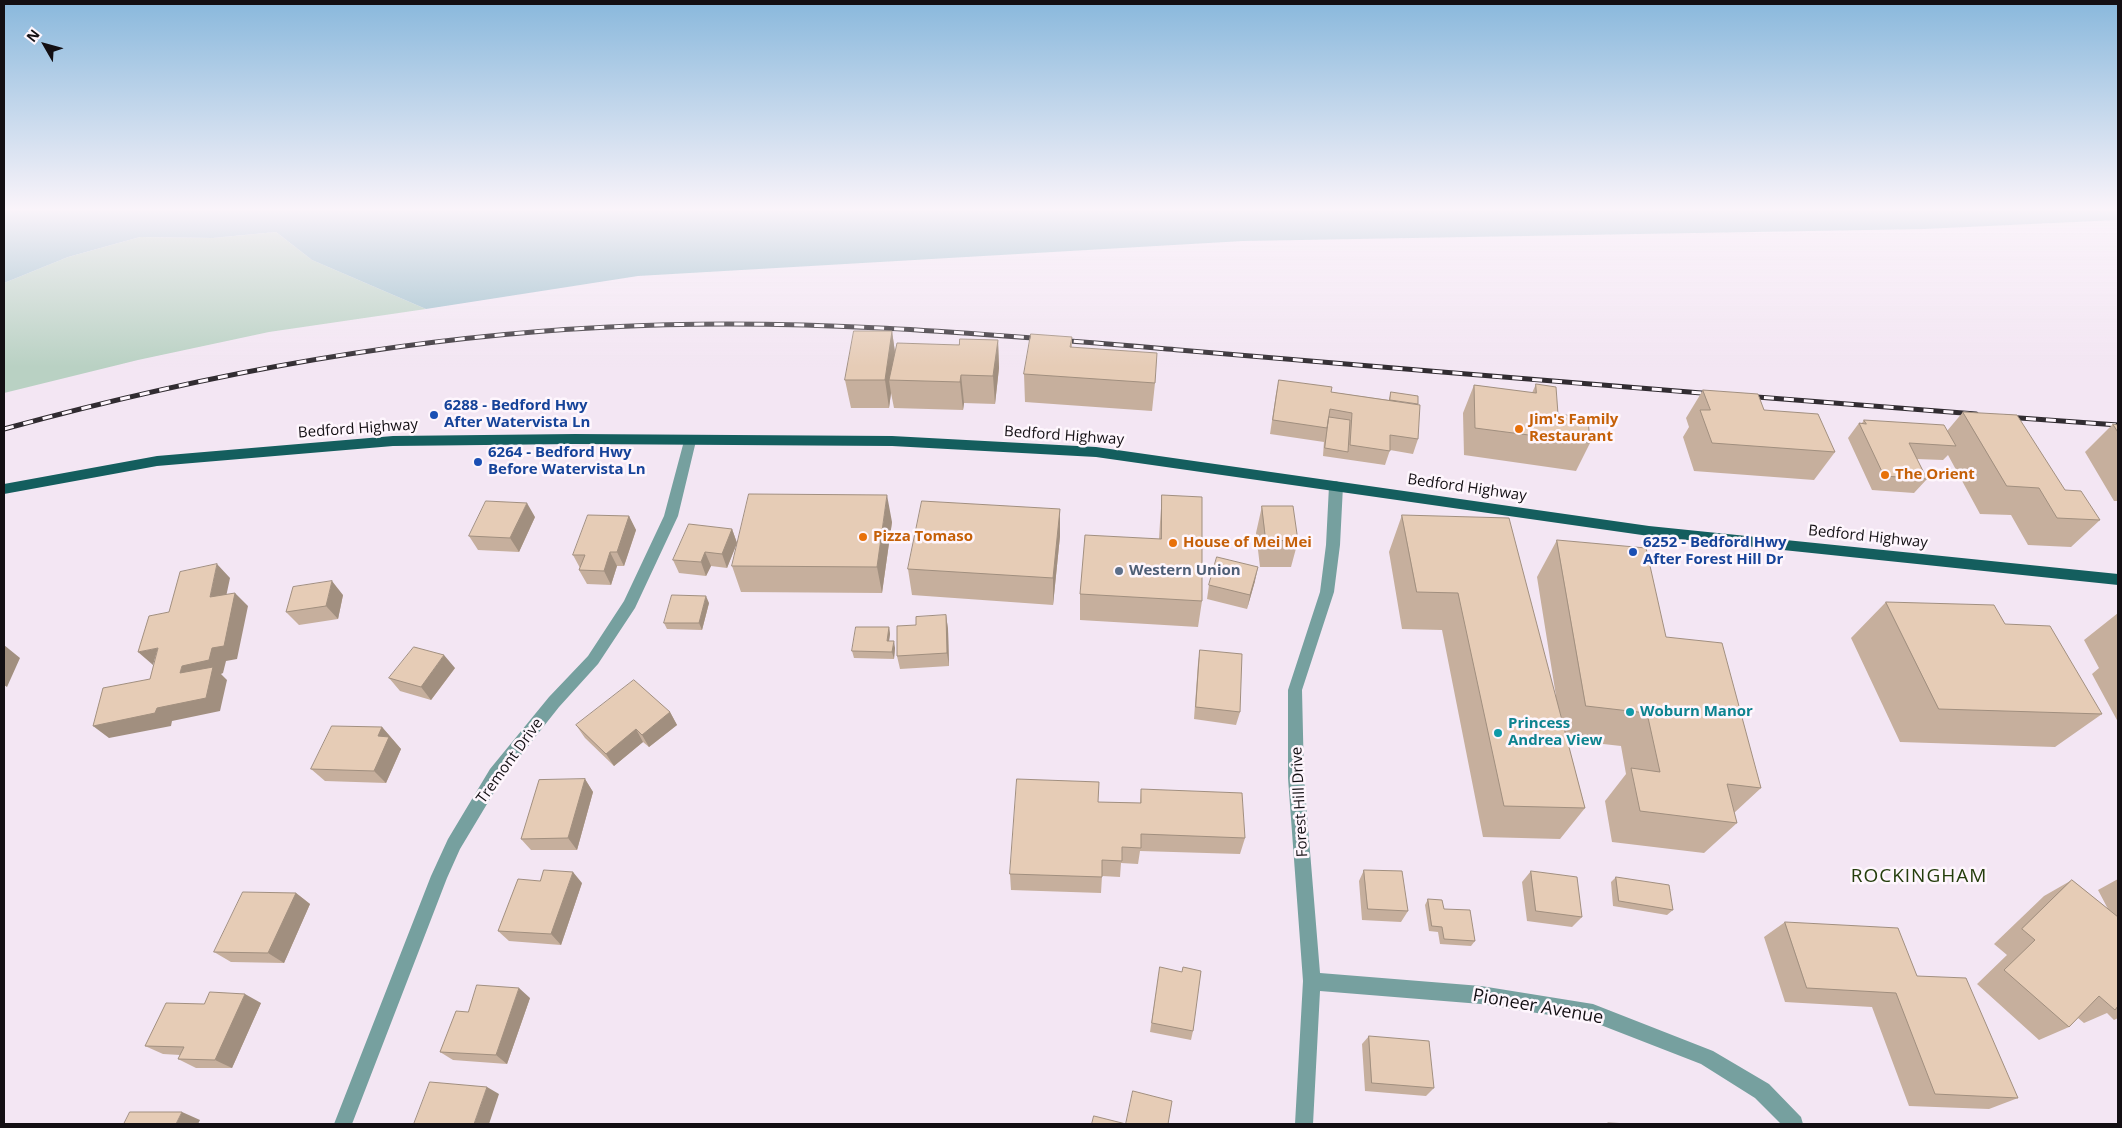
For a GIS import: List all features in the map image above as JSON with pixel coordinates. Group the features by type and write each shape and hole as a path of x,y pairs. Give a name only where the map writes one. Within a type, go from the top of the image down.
{"main road":[{"name":"Bedford Highway","path":"4,490 67,476 157,461 393,441 575,439 892,441 1096,452 1649,531 2118,580"}],"street":[{"name":"Tremont Drive","path":"343,1124 435,885 454,844 496,774 554,702 593,660 630,604 671,516 690,441"},
{"name":"Forest Hill Drive","path":"1304,1124 1312,981 1296,778 1295,690 1327,592 1333,546 1336,486"},
{"name":"Pioneer Avenue","path":"1312,981 1481,995 1593,1013 1706,1056 1762,1092 1794,1124"}],"green space":[{"path":"57,262 316,262 426,309 269,332 138,360 4,393 4,283"}],"water":[{"path":"4,262 57,262 4,283"},
{"path":"316,262 886,262 638,276 426,309"}],"building":[{"path":"854,331 892,331 885,380 845,380"},
{"path":"1031,334 1072,337 1070,347 1157,353 1155,383 1024,374"},
{"path":"960,339 998,340 993,376 961,375 960,382 889,380 897,343 959,345"},
{"path":"1279,380 1332,387 1331,392 1420,405 1418,439 1390,435 1390,451 1350,445 1352,413 1330,409 1327,428 1273,420"},
{"path":"1536,384 1556,387 1558,414 1588,418 1590,443 1475,428 1474,385 1536,393"},
{"path":"1703,390 1758,394 1764,410 1818,414 1835,452 1712,443 1700,410 1710,410"},
{"path":"1391,392 1418,396 1418,404 1390,400"},
{"path":"1963,412 2017,415 2065,490 2081,491 2100,520 2057,518 2039,488 2007,486"},
{"path":"1329,417 1350,420 1348,452 1325,448"},
{"path":"1864,420 1944,425 1956,446 1909,443 1927,479 1884,476 1859,423 1866,424"},
{"path":"2113,424 2118,425 2118,432"},
{"path":"749,494 887,495 877,567 732,566"},
{"path":"1162,495 1202,497 1202,601 1080,594 1085,535 1161,539"},
{"path":"486,501 527,503 510,538 469,536"},
{"path":"922,501 1060,509 1053,578 908,569"},
{"path":"1262,506 1293,506 1298,541 1266,540"},
{"path":"588,515 629,516 617,552 610,552 604,571 579,570 585,555 573,555"},
{"path":"1402,515 1509,518 1585,808 1504,806 1458,593 1417,592"},
{"path":"689,524 732,529 722,554 705,552 701,562 673,560"},
{"path":"1557,540 1646,548 1666,637 1722,643 1761,788 1727,784 1737,823 1640,811 1631,768 1660,772 1647,713 1586,706"},
{"path":"1217,557 1258,567 1250,595 1209,585"},
{"path":"217,564 210,597 235,593 224,646 212,648 209,660 182,666 180,673 213,667 206,698 157,708 155,713 93,726 103,688 150,679 158,648 138,652 149,616 169,612 180,572"},
{"path":"332,581 326,606 286,612 293,587"},
{"path":"672,595 706,596 699,623 664,623"},
{"path":"1886,602 1994,605 2005,624 2050,626 2102,714 1939,709"},
{"path":"946,615 947,653 897,656 897,626 916,625 916,617"},
{"path":"856,627 889,627 887,641 894,641 892,652 852,651"},
{"path":"414,647 444,655 421,687 389,678"},
{"path":"1200,650 1242,654 1240,712 1196,707"},
{"path":"634,680 670,712 642,735 636,729 606,754 576,725"},
{"path":"332,726 382,727 378,736 389,737 374,771 311,769"},
{"path":"585,779 568,838 521,839 539,780"},
{"path":"1017,779 1099,782 1098,802 1141,803 1141,789 1242,793 1245,838 1141,834 1141,848 1122,847 1122,861 1102,860 1102,877 1010,874"},
{"path":"544,870 573,872 551,934 498,931 518,879 540,881"},
{"path":"1364,870 1402,871 1408,911 1368,909"},
{"path":"1531,871 1577,877 1582,917 1536,911"},
{"path":"1616,877 1669,885 1673,910 1619,901"},
{"path":"2072,880 2118,917 2118,1006 2115,1010 2099,996 2069,1027 2004,970 2035,940 2022,929"},
{"path":"243,892 296,893 268,953 214,952"},
{"path":"1428,899 1442,900 1444,909 1470,910 1475,941 1444,939 1442,927 1432,926"},
{"path":"1785,922 1898,928 1917,976 1966,978 2018,1098 1935,1094 1896,993 1807,988"},
{"path":"1160,967 1182,972 1183,967 1201,971 1193,1031 1152,1023"},
{"path":"477,985 519,988 496,1055 440,1052 456,1011 468,1012"},
{"path":"210,992 245,994 215,1060 178,1059 184,1047 145,1046 166,1003 204,1004"},
{"path":"1369,1036 1429,1041 1434,1088 1372,1083"},
{"path":"430,1082 487,1087 474,1124 414,1124"},
{"path":"1133,1091 1172,1101 1168,1124 1126,1124"},
{"path":"130,1112 182,1112 176,1124 124,1124"},
{"path":"1094,1116 1126,1124 1092,1124"}],"railway":[{"path":"4,429 153,392 228,376 379,349 532,332 680,324 823,326 966,333 1714,394"},
{"path":"1744,396 1976,414"},
{"path":"2006,417 2118,425"}],"place":[{"name":"6288 - Bedford Hwy After Watervista Ln","path":"434,415"},
{"name":"Jim's Family Restaurant","path":"1519,429"},
{"name":"6264 - Bedford Hwy Before Watervista Ln","path":"478,462"},
{"name":"The Orient","path":"1885,475"},
{"name":"Pizza Tomaso","path":"863,537"},
{"name":"House of Mei Mei","path":"1173,543"},
{"name":"6252 - Bedford Hwy After Forest Hill Dr","path":"1633,552"},
{"name":"Western Union","path":"1119,571"},
{"name":"Woburn Manor","path":"1630,712"},
{"name":"Princess Andrea View","path":"1498,733"}],"district":[{"name":"ROCKINGHAM","path":"1919,877"}]}
